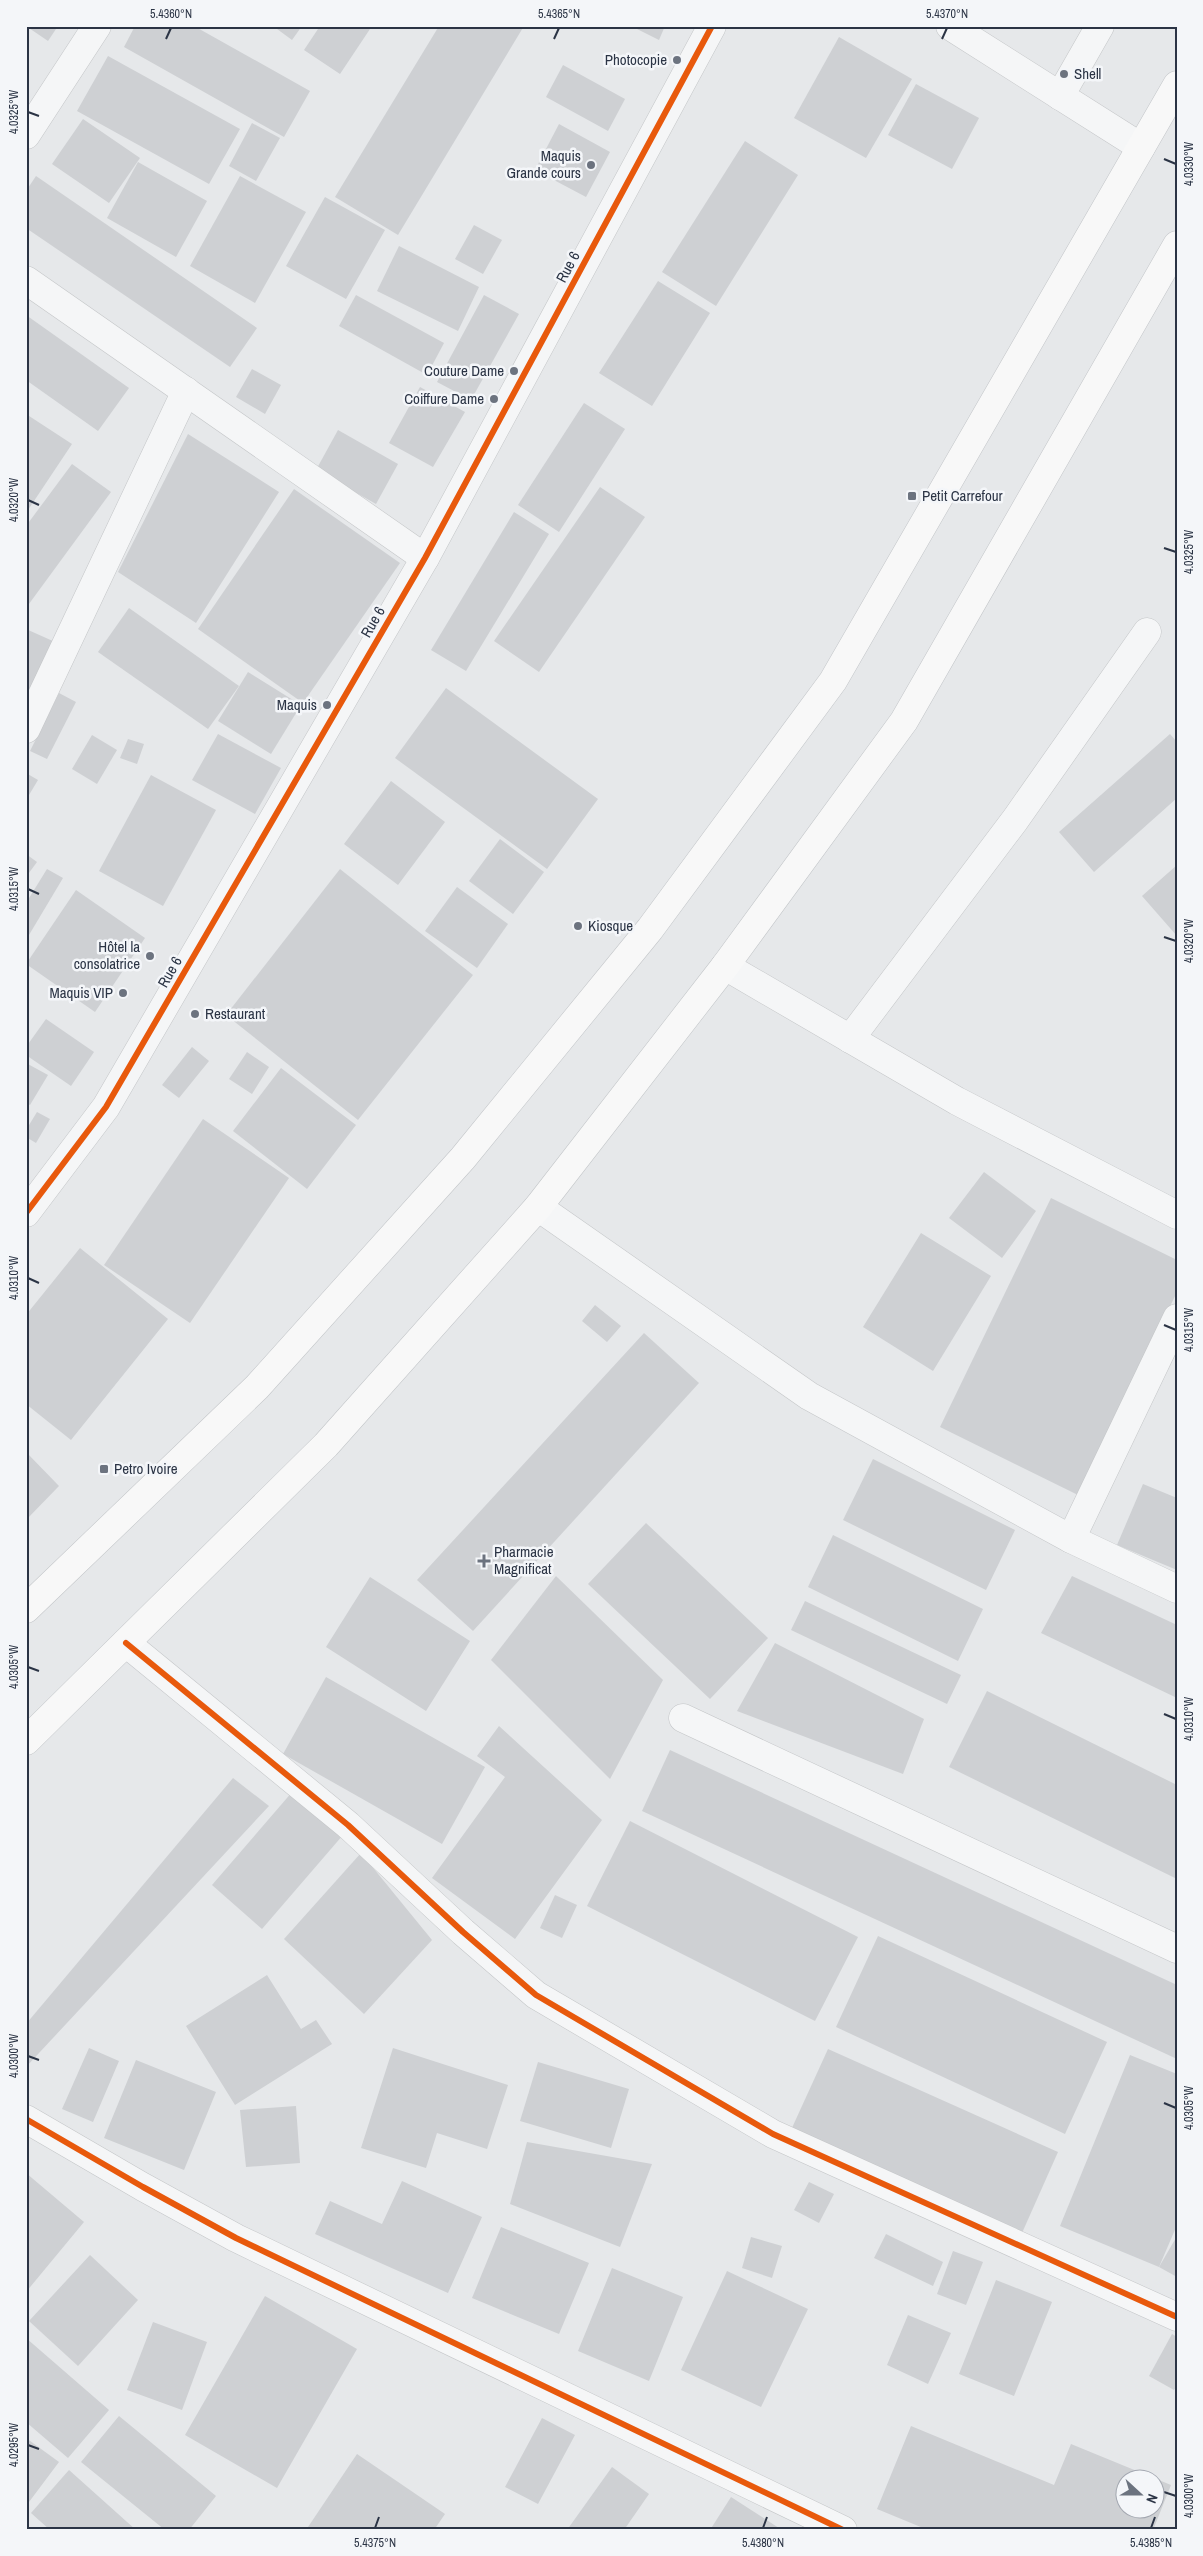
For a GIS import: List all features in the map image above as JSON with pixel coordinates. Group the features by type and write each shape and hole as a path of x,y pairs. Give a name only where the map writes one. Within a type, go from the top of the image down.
{"main road":[{"path":"26,1609 256,1387 463,1158 650,929 833,681 1177,85"},
{"path":"26,1741 326,1446 538,1207 726,966 904,721 1177,245"}],"street":[{"path":"26,135 97,26"},
{"name":"Rue 6","path":"26,1212 106,1107 425,558 712,26"},
{"path":"950,26 1141,147"},
{"path":"1060,96 1100,26"},
{"path":"26,280 425,558"},
{"path":"26,730 186,391"},
{"path":"850,1039 1015,820 1147,632"},
{"path":"726,966 957,1101 1177,1215"},
{"path":"538,1207 809,1396 1071,1539 1177,1589"},
{"path":"1071,1539 1177,1318"},
{"path":"126,1643 348,1825 462,1932 536,1995 773,2134 1177,2317"},
{"path":"684,1718 1177,1949"},
{"path":"26,2119 236,2238 843,2530"}],"building":[{"path":"26,26 58,26 48,41"},
{"path":"135,26 194,26 310,91 284,137 124,47"},
{"path":"273,26 302,26 292,40"},
{"path":"320,26 372,26 340,74 304,50"},
{"path":"439,26 524,26 398,235 335,197"},
{"path":"631,26 665,26 659,40"},
{"path":"839,37 912,79 866,158 794,118"},
{"path":"108,56 240,129 209,184 77,111"},
{"path":"563,65 625,99 608,131 546,97"},
{"path":"916,84 979,118 952,169 888,135"},
{"path":"83,119 140,158 109,203 52,164"},
{"path":"252,123 280,138 256,181 229,166"},
{"path":"559,124 610,152 586,197 535,170"},
{"path":"745,141 798,175 716,306 662,272"},
{"path":"138,162 207,201 176,257 107,218"},
{"path":"36,176 257,328 230,367 26,228 26,191"},
{"path":"240,176 306,212 255,303 190,266"},
{"path":"325,197 385,230 346,299 286,266"},
{"path":"474,225 502,240 483,274 455,259"},
{"path":"399,246 479,287 458,331 377,291"},
{"path":"658,281 710,313 652,406 599,373"},
{"path":"356,295 444,343 427,375 339,326"},
{"path":"484,295 519,314 471,400 437,382"},
{"path":"26,315 129,388 98,431 26,380"},
{"path":"252,369 281,385 265,414 236,397"},
{"path":"420,387 465,412 433,467 389,443"},
{"path":"584,403 625,429 559,532 518,505"},
{"path":"26,414 72,444 26,513"},
{"path":"338,430 398,464 376,504 316,470"},
{"path":"188,434 279,492 196,623 118,572"},
{"path":"72,464 111,492 26,608 26,526"},
{"path":"600,487 645,517 539,672 494,641"},
{"path":"294,489 400,563 303,703 198,629"},
{"path":"514,512 549,534 466,671 431,650"},
{"path":"129,608 239,686 208,729 98,652"},
{"path":"26,629 55,642 26,702"},
{"path":"248,672 301,705 271,754 218,721"},
{"path":"446,688 598,799 547,869 395,758"},
{"path":"59,693 76,702 47,759 30,751"},
{"path":"218,734 281,768 255,814 192,780"},
{"path":"1170,734 1177,742 1177,798 1094,872 1059,832"},
{"path":"92,735 117,750 97,784 72,769"},
{"path":"128,739 144,744 137,764 120,758"},
{"path":"26,773 38,780 26,800"},
{"path":"151,775 216,810 163,906 99,871"},
{"path":"391,781 445,822 398,885 344,844"},
{"path":"500,839 544,872 513,914 469,881"},
{"path":"26,854 37,862 26,877"},
{"path":"1177,865 1177,936 1142,896"},
{"path":"47,869 63,878 26,940 26,903"},
{"path":"340,869 473,975 358,1120 226,1015"},
{"path":"457,887 508,924 477,968 425,931"},
{"path":"76,890 145,938 95,1012 26,964"},
{"path":"46,1019 94,1052 71,1086 26,1055 26,1047"},
{"path":"192,1047 209,1061 179,1098 162,1085"},
{"path":"247,1052 269,1067 252,1094 229,1079"},
{"path":"26,1063 48,1075 30,1105 26,1103"},
{"path":"281,1068 356,1125 307,1189 233,1131"},
{"path":"37,1112 50,1119 36,1143 26,1137 26,1130"},
{"path":"203,1119 289,1178 190,1323 104,1265"},
{"path":"984,1172 1036,1211 1002,1258 949,1218"},
{"path":"1051,1198 1177,1260 1177,1292 1078,1495 940,1427"},
{"path":"921,1233 991,1276 933,1371 863,1327"},
{"path":"80,1248 168,1319 71,1440 26,1404 26,1315"},
{"path":"595,1305 621,1326 607,1342 582,1321"},
{"path":"644,1333 699,1383 473,1631 417,1580"},
{"path":"26,1452 59,1486 26,1520"},
{"path":"873,1459 1015,1530 986,1590 843,1520"},
{"path":"1143,1484 1177,1498 1177,1570 1117,1545"},
{"path":"646,1523 768,1638 710,1699 588,1584"},
{"path":"833,1535 983,1609 958,1661 808,1587"},
{"path":"556,1576 663,1680 610,1779 491,1660"},
{"path":"1072,1576 1177,1625 1177,1698 1041,1633"},
{"path":"370,1577 470,1641 426,1711 326,1647"},
{"path":"805,1601 961,1675 947,1704 791,1630"},
{"path":"775,1643 924,1719 903,1774 737,1711"},
{"path":"326,1677 485,1767 442,1844 283,1754"},
{"path":"987,1691 1177,1785 1177,1879 949,1767"},
{"path":"499,1726 602,1820 515,1939 432,1878 505,1777 477,1756"},
{"path":"670,1750 1177,1985 1177,2059 642,1811"},
{"path":"233,1778 269,1806 26,2067 26,2024"},
{"path":"293,1791 343,1835 262,1929 212,1885"},
{"path":"630,1821 858,1937 815,2021 587,1906"},
{"path":"361,1853 432,1940 364,2014 284,1939"},
{"path":"555,1895 577,1905 562,1938 540,1928"},
{"path":"878,1936 1107,2042 1065,2134 836,2027"},
{"path":"267,1975 301,2029 316,2020 332,2044 235,2105 186,2026"},
{"path":"89,2048 119,2061 93,2122 62,2109"},
{"path":"393,2048 508,2085 487,2149 437,2133 426,2168 361,2148"},
{"path":"828,2049 1058,2152 1022,2233 791,2130"},
{"path":"1130,2055 1177,2074 1177,2225 1159,2267 1060,2226"},
{"path":"136,2060 216,2092 184,2170 104,2138"},
{"path":"538,2062 629,2089 611,2148 520,2121"},
{"path":"296,2106 300,2163 246,2167 240,2110"},
{"path":"527,2142 652,2164 620,2247 510,2204"},
{"path":"26,2173 84,2222 26,2292"},
{"path":"402,2181 482,2217 448,2293 315,2234 330,2201 382,2224"},
{"path":"809,2182 834,2194 819,2223 794,2210"},
{"path":"501,2227 589,2263 559,2334 472,2298"},
{"path":"886,2234 943,2262 933,2286 874,2258"},
{"path":"1177,2236 1177,2277 1159,2267"},
{"path":"751,2237 782,2246 772,2278 742,2268"},
{"path":"953,2251 983,2262 966,2305 937,2294"},
{"path":"90,2255 138,2300 78,2366 29,2321"},
{"path":"612,2268 683,2297 649,2381 578,2351"},
{"path":"727,2271 808,2309 761,2407 681,2370"},
{"path":"996,2280 1052,2302 1014,2396 959,2374"},
{"path":"265,2296 357,2349 277,2488 185,2435"},
{"path":"908,2315 951,2333 928,2384 887,2365"},
{"path":"153,2322 207,2342 182,2410 127,2390"},
{"path":"1172,2334 1177,2337 1177,2386 1174,2390 1149,2376"},
{"path":"26,2338 109,2410 68,2458 26,2422"},
{"path":"119,2416 216,2496 189,2530 165,2530 81,2462"},
{"path":"542,2418 575,2435 538,2504 505,2487"},
{"path":"911,2426 1054,2485 1071,2444 1130,2468 1116,2468 1116,2518 1158,2518 1153,2530 928,2530 877,2509"},
{"path":"26,2438 59,2462 29,2502 26,2500"},
{"path":"357,2454 445,2514 434,2530 306,2530"},
{"path":"612,2467 649,2494 624,2530 567,2530"},
{"path":"69,2470 136,2530 50,2530 31,2513"},
{"path":"1166,2483 1171,2485 1166,2498"},
{"path":"731,2497 782,2530 710,2530"}],"cycle path":[{"path":"26,1213 106,1107 425,558 712,26"},
{"path":"126,1643 348,1825 463,1932 536,1995 773,2134 1177,2317"},
{"path":"26,2119 236,2238 843,2530"}],"place":[{"name":"Photocopie","path":"677,60"},
{"name":"Shell","path":"1064,74"},
{"name":"Maquis Grande cours","path":"591,165"},
{"name":"Couture Dame","path":"514,371"},
{"name":"Coiffure Dame","path":"494,399"},
{"name":"Petit Carrefour","path":"912,496"},
{"name":"Maquis","path":"327,705"},
{"name":"Kiosque","path":"578,926"},
{"name":"Hôtel la consolatrice","path":"150,956"},
{"name":"Maquis VIP","path":"123,993"},
{"name":"Restaurant","path":"195,1014"},
{"name":"Petro Ivoire","path":"104,1469"},
{"name":"Pharmacie Magnificat","path":"484,1561"}]}
